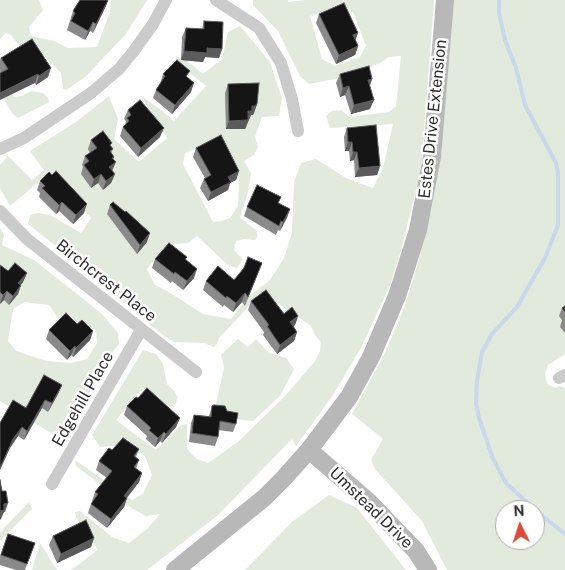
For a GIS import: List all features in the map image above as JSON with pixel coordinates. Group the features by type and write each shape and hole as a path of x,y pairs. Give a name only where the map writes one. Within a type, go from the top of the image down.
{"main road":[{"name":"Estes Drive Extension","path":"175,570 264,498 309,450 349,397 371,357 398,296 418,230 432,157 445,0"},
{"name":"Umstead Drive","path":"309,450 369,502 416,551 428,570"}],"street":[{"path":"0,149 24,138 91,93 119,68 134,52 153,24 166,0"},
{"path":"216,0 259,28 281,63 292,100 298,131"},
{"name":"Birchcrest Place","path":"0,211 27,239 196,372"},
{"name":"Edgehill Place","path":"52,484 142,330"}],"shaded area":[{"path":"0,0 39,0 43,10 29,27 31,36 54,41 68,48 97,47 110,12 111,0 147,0 126,34 85,77 66,90 63,89 61,73 31,43 24,42 19,46 11,35 6,33 0,39"},
{"path":"253,0 288,0 288,2 306,0 434,0 422,160 400,254 390,285 362,346 333,395 296,446 292,439 217,516 147,570 71,570 98,550 76,517 75,512 80,511 112,537 129,543 148,528 160,514 146,516 133,509 76,466 75,460 132,500 143,494 152,475 145,456 121,445 100,447 92,435 143,350 156,354 163,364 167,384 178,398 175,405 166,408 143,388 116,420 156,450 181,425 187,424 187,449 197,459 208,463 238,442 285,396 315,361 320,351 321,342 311,326 263,293 257,295 219,338 214,347 204,343 174,342 164,336 28,224 30,215 38,213 50,215 81,233 91,218 49,173 10,206 0,188 0,165 8,156 32,180 44,170 30,151 76,122 109,96 118,119 114,139 139,162 167,138 140,95 174,121 206,86 177,63 176,56 185,59 203,74 222,59 228,32 240,26 270,62 282,98 279,116 262,117 255,137 258,147 254,155 244,161 251,173 248,192 240,218 256,230 258,236 255,240 244,239 236,241 234,250 243,260 237,268 228,265 197,236 188,243 174,244 161,250 147,269 155,285 203,314 231,319 247,298 270,280 284,258 292,233 294,182 301,163 316,159 346,178 373,188 383,168 393,124 330,128 326,116 332,111 341,110 349,117 389,112 396,106 401,56 389,57 380,63 345,77 309,84 300,76 278,31 253,5","holes":["332,10 353,12 366,46 360,57 335,66 322,59 310,16","219,138 239,178 238,206 230,218 213,222 183,164 185,153"]},
{"path":"453,0 565,0 565,354 548,365 545,374 547,384 556,388 560,386 565,388 565,570 447,570 422,521 375,469 371,460 383,439 352,414 385,353 404,308 431,212 439,163"},
{"path":"0,76 14,97 31,91 43,93 49,102 18,118 12,113 0,92"},
{"path":"0,228 4,234 2,245 34,260 101,313 118,333 119,344 62,440 0,401","holes":["24,302 49,305 57,317 78,322 96,330 97,343 87,359 71,363 46,361 16,351 8,341 13,309"]},
{"path":"238,339 248,347 256,339 269,353 286,358 294,369 280,396 253,421 228,416 216,404 224,367 221,355"},
{"path":"329,495 357,508 406,570 245,570 293,521"},
{"path":"29,502 32,509 0,541 0,532"},
{"path":"40,543 55,567 58,570 32,570"}],"building":[{"path":"80,0 108,0 96,24 93,22 88,31 71,21 75,13 73,11"},
{"path":"344,3 358,33 353,35 358,46 339,55 319,14"},
{"path":"204,21 223,22 222,49 207,48 207,53 184,51 186,28 204,29"},
{"path":"32,39 51,68 39,76 38,74 0,93 0,73 8,69 1,58"},
{"path":"177,60 190,71 186,76 194,83 175,105 156,90 165,76 163,74"},
{"path":"369,66 372,79 368,80 374,100 354,105 349,86 343,88 340,74"},
{"path":"259,83 257,104 252,106 252,111 248,111 248,120 229,121 228,84"},
{"path":"140,100 164,128 141,148 123,127 129,121 127,118 131,115 128,110"},
{"path":"376,125 380,166 359,168 357,152 353,152 352,142 348,142 347,128"},
{"path":"103,131 112,143 110,145 113,149 110,151 114,157 112,158 116,162 109,167 115,174 106,181 101,174 94,179 84,165 89,161 85,156 97,148 91,140"},
{"path":"221,135 239,171 228,177 231,182 211,192 204,179 211,175 196,148"},
{"path":"56,171 87,204 76,215 62,202 59,205 42,188 45,186 40,181 49,172 52,175"},
{"path":"257,185 281,197 278,203 290,209 279,226 247,207"},
{"path":"113,202 150,233 140,245 110,205"},
{"path":"169,243 187,257 185,259 197,269 187,281 175,272 174,274 155,259"},
{"path":"248,257 262,263 248,297 245,293 236,303 227,296 226,298 206,281 218,266 234,280 244,268"},
{"path":"15,263 27,273 18,283 21,285 13,296 7,291 3,295 0,292 0,265 8,271"},
{"path":"266,290 284,314 292,307 298,316 290,322 297,332 280,345 267,326 269,325 251,301"},
{"path":"66,313 77,324 82,320 93,331 76,348 75,346 70,351 49,330"},
{"path":"44,375 62,385 52,403 45,400 27,431 22,427 13,439 0,468 0,423 13,400 26,408"},
{"path":"147,388 180,418 166,434 164,432 158,438 149,430 151,428 127,406"},
{"path":"212,406 225,406 227,411 238,413 236,424 220,421 218,437 192,433 194,415 211,417"},
{"path":"123,438 139,449 134,456 139,460 134,467 142,473 124,496 127,498 111,519 91,504 98,494 95,492 112,471 99,461 109,448 112,450"},
{"path":"0,480 2,491 6,491 8,503 4,504 4,510 0,511"},
{"path":"86,520 94,538 61,554 53,536"},
{"path":"8,534 35,543 27,564 1,555"}],"waterway":[{"path":"499,0 499,13 505,40 516,68 525,105 556,163 558,173 558,225 545,258 517,307 492,334 482,352 477,381 476,403 479,418 493,459 506,483 524,500"},
{"path":"545,518 565,534"}]}
